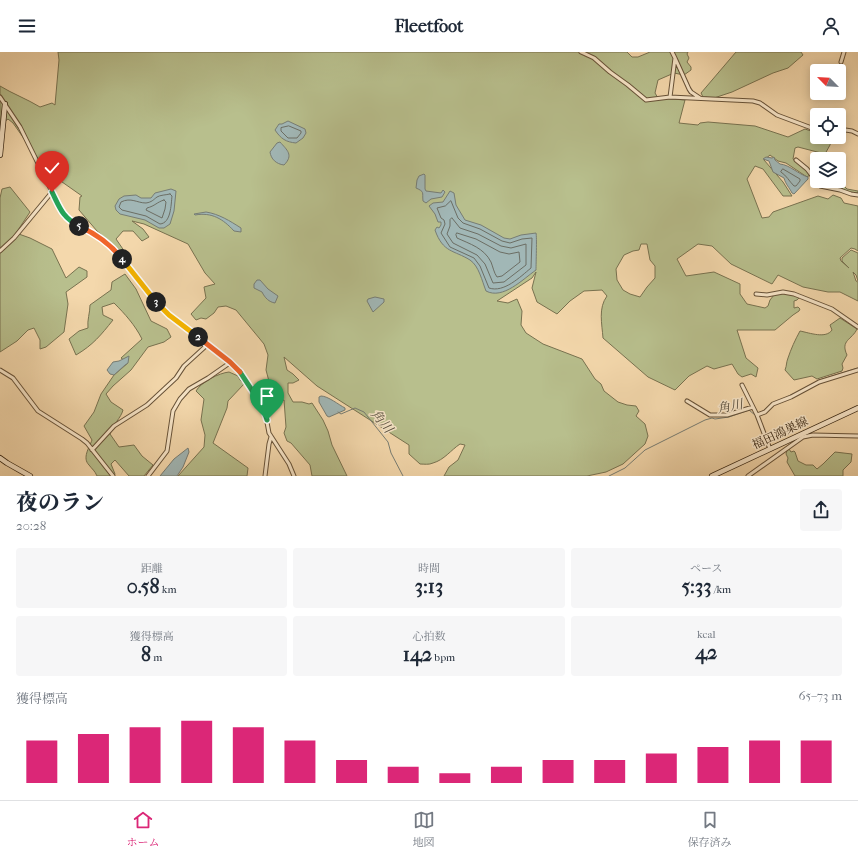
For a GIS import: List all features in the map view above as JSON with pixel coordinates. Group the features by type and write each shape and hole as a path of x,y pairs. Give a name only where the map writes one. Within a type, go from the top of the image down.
{"main road":[{"path":"0,155 5,104"},
{"name":"福田鴻巣線","path":"712,476 803,435 858,408"},
{"path":"0,458 30,476"}],"street":[{"path":"581,52 594,58 646,100 670,97 746,100 758,102 777,115 810,127"},
{"path":"672,52 689,89 700,98"},
{"path":"841,62 844,52"},
{"path":"670,97 674,58"},
{"path":"0,97 22,131 66,218 98,236 116,250 154,301 169,315 230,362 242,374 263,407 271,437 289,464 294,476"},
{"path":"846,130 852,130 858,134"},
{"path":"796,160 807,169 812,178 820,186 858,195"},
{"path":"0,251 14,238 52,192"},
{"path":"756,294 783,292 794,294 832,309 858,327"},
{"path":"92,450 114,426 152,400 176,378 184,366 207,345"},
{"path":"148,476 167,451 173,411 180,398 189,389 208,378 230,362"},
{"path":"0,370 13,378 38,411 82,439 113,476"},
{"path":"757,415 765,412 773,404 791,397 819,382 858,370"},
{"path":"742,385 757,415 770,449"},
{"path":"687,401 710,415 727,415 753,407"},
{"path":"748,476 803,435 858,436"},
{"path":"265,476 271,437"}],"green space":[{"path":"58,52 627,52 632,57 638,57 650,52 688,52 687,54 689,58 687,62 691,67 691,70 684,75 674,73 658,80 655,93 658,98 685,100 679,123 698,125 700,123 708,122 755,126 788,137 805,129 810,131 810,144 830,144 826,152 817,152 798,147 795,148 793,159 810,170 810,175 807,177 786,163 778,161 770,155 764,160 783,182 792,196 783,196 763,169 755,166 747,179 762,218 769,217 773,212 818,196 828,199 833,195 841,198 844,203 858,206 858,251 851,248 840,258 841,261 849,268 842,261 842,258 851,250 858,253 858,281 853,272 856,281 858,282 858,301 840,292 828,292 803,287 778,275 772,284 731,264 712,246 698,244 677,259 686,276 714,272 740,284 740,294 747,304 765,308 768,306 774,295 783,293 800,297 794,301 794,308 798,307 800,309 775,330 737,330 746,358 758,368 756,377 751,374 742,377 738,374 732,364 714,369 707,366 689,376 675,390 648,377 603,338 601,322 602,306 607,296 602,290 584,291 570,301 557,314 537,302 532,288 536,272 532,278 497,301 508,303 517,299 522,311 521,325 526,333 543,344 582,359 595,379 601,384 604,391 618,402 636,406 639,411 636,416 645,424 648,436 645,444 623,464 606,472 587,476 444,476 449,467 458,460 465,445 460,444 437,462 420,464 409,454 409,445 317,386 284,357 287,370 299,380 293,383 288,383 288,393 293,402 312,403 323,420 332,445 347,476 312,476 310,465 291,443 287,441 284,433 286,427 284,400 263,406 260,400 267,396 271,389 266,370 268,355 264,344 236,310 226,306 218,307 214,313 206,319 201,318 196,320 191,314 206,298 204,287 215,284 205,273 188,244 144,224 132,221 143,229 149,237 142,241 133,231 123,231 116,239 127,255 123,257 117,248 97,231 79,210 80,197 82,196 55,177 50,167 51,157 48,159 39,160 13,123 8,119 0,125 0,86 40,107 52,103 55,105 59,60","holes":["641,244 647,244 650,260 655,266 655,278 640,297 623,290 617,280 616,269 624,255 639,250"]},
{"path":"736,52 801,52 803,55 788,68 773,73 732,92 714,98 703,97 701,93"},
{"path":"10,187 30,212 16,233 52,249 66,278 79,267 87,271 87,277 66,292 68,304 64,332 46,347 40,349 40,340 34,328 28,330 17,341 0,352 0,198 2,189"},
{"path":"842,188 858,191 858,193 851,193"},
{"path":"125,274 136,289 151,321 167,329 171,337 164,342 148,347 131,370 106,394 111,402 123,410 110,434 119,447 134,445 142,456 153,465 144,476 129,476 115,460 111,464 115,474 114,476 97,476 86,459 92,440 84,426 94,412 101,394 114,375 128,363 121,358 142,339 130,320 114,303 102,307 103,315 113,320 101,335 87,347 76,355 69,339 79,331 88,328 90,305 111,290 112,282"},
{"path":"840,318 857,329 846,343 845,350 847,355 842,364 842,371 817,379 812,376 794,380 785,370 790,351 800,331 818,335 826,334 832,330 830,325"},
{"path":"229,372 238,376 244,384 228,401 227,408 213,443 248,468 247,476 178,476 204,447 205,435 201,420 204,399 196,391 202,384 211,378"},
{"path":"789,449 791,452 795,452 798,461 806,465 813,465 817,469 835,452 852,454 851,462 843,470 843,476 795,476 787,462 788,458 786,454 787,450"}],"water":[{"path":"288,121 305,129 306,133 303,138 296,143 284,140 275,130 279,124"},
{"path":"280,142 287,150 289,155 289,158 284,165 274,161 270,152 277,143"},
{"path":"766,157 774,157 780,164 808,177 808,179 794,194 792,193 784,178 773,172 769,161 763,159"},
{"path":"424,174 426,191 441,193 443,190 445,192 442,197 431,199 426,203 423,201 422,191 416,188 419,176"},
{"path":"171,189 176,191 174,211 170,224 164,228 159,228 145,220 120,214 116,210 115,206 119,199 124,196 136,195 141,198 151,198 155,193"},
{"path":"450,191 454,193 456,205 465,220 481,225 504,238 510,239 521,235 536,233 536,270 506,291 492,293 486,291 476,266 470,260 445,247 435,230 437,227 439,228 441,222 438,222 435,214 429,206 433,203 443,202"},
{"path":"206,212 229,220 241,228 241,232 234,231 217,217 194,214"},
{"path":"257,280 260,280 268,289 278,296 275,303 269,301 262,292 254,288 254,284"},
{"path":"375,297 384,299 384,302 373,312 367,301 368,299"},
{"path":"129,356 128,363 114,375 110,374 107,370 113,362"},
{"path":"319,397 327,397 345,408 345,410 329,417 327,416 319,402"},
{"path":"188,448 189,452 183,467 177,476 160,476 174,459"}],"waterway":[{"name":"角川","path":"799,391 819,380 858,368"},
{"name":"角川","path":"787,397 793,394"},
{"name":"角川","path":"758,413 768,407"},
{"name":"角川","path":"338,412 341,414 355,408 364,412 388,442 391,453 403,476"},
{"name":"角川","path":"609,476 625,468 645,450 705,420 729,417 749,410 755,415"}],"route":[{"path":"52,192 66,218 98,236 116,250 154,301 169,315 236,367 247,381 263,407 267,420"}]}
